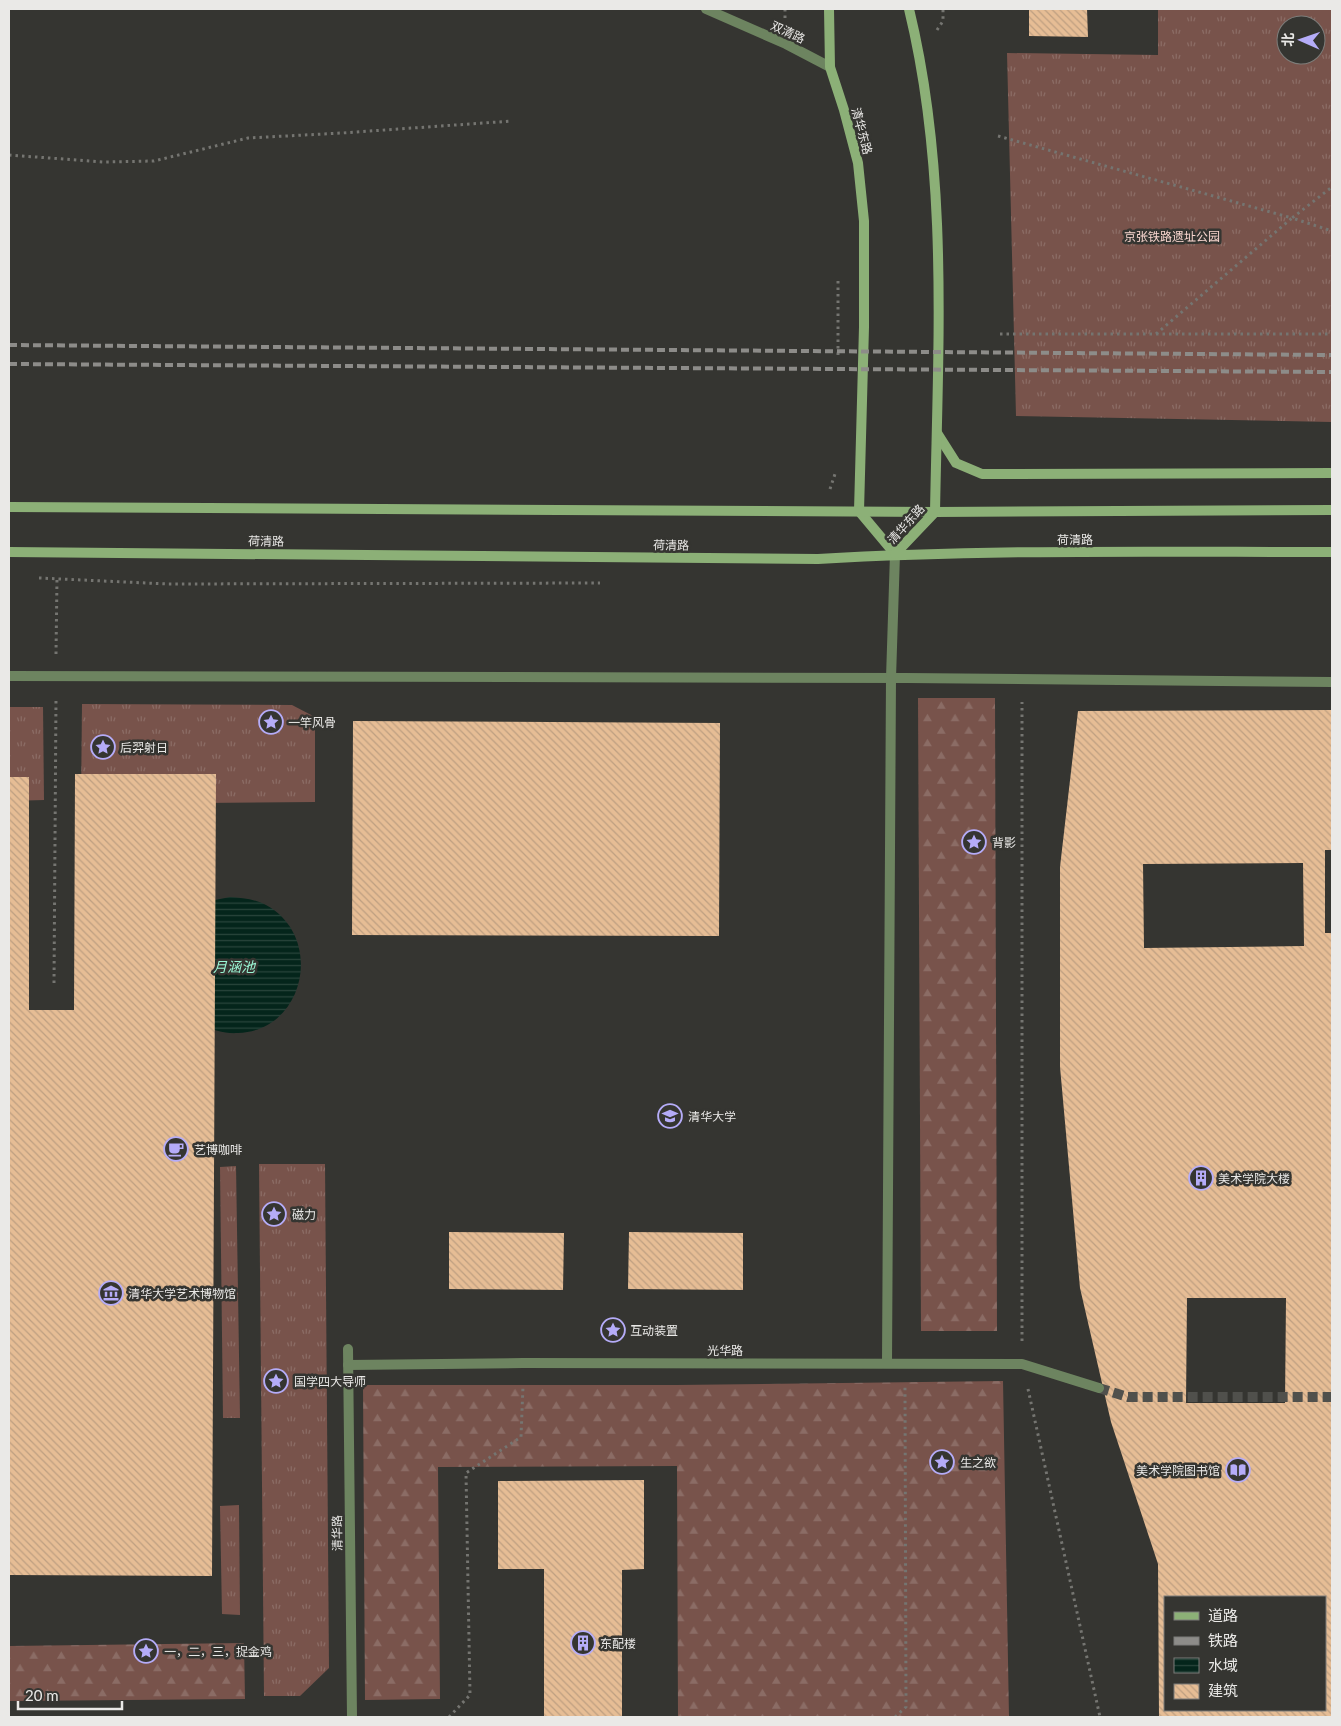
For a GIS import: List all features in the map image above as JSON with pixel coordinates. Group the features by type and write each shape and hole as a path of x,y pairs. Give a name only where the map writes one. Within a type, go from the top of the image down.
{"main road":[{"name":"清华东路","path":"829,9 830,67 858,163 864,221 864,327 859,511 895,554 935,512 938,285 935,182 930,117 920,52 909,9"},
{"path":"936,433 956,462 982,474 1332,473"},
{"path":"9,507 935,512 1332,510"},
{"name":"荷清路","path":"9,552 808,559 895,554 1008,552 1332,552"}],"street":[{"name":"双清路","path":"706,9 786,44 830,67"},
{"path":"887,1362 891,678 895,554"},
{"path":"9,676 891,678 1332,682"},
{"name":"清华路","path":"348,1349 352,1717"},
{"name":"光华路","path":"348,1365 887,1362 1022,1364 1099,1388"}],"path":[{"path":"785,9 786,44"},
{"path":"9,155 102,162 154,161 248,138 512,121"},
{"path":"998,136 1292,218 1332,231"},
{"path":"1156,335 1292,218 1332,187"},
{"path":"838,274 838,362"},
{"path":"1000,334 1332,334"},
{"path":"54,983 57,552"},
{"path":"38,578 168,584 605,583"},
{"path":"1022,679 1022,1364 1100,1717"},
{"path":"449,1717 470,1695 466,1473 521,1437 523,1363"},
{"path":"894,1717 906,1707 906,1363"}],"green space":[{"name":"京张铁路遗址公园","path":"1158,9 1332,9 1332,422 1016,416 1007,53 1158,55"},
{"path":"918,698 995,698 997,1331 921,1331"},
{"path":"82,704 292,705 315,717 315,802 81,804"},
{"path":"9,707 43,707 44,800 9,801"},
{"path":"259,1164 325,1164 329,1668 300,1696 264,1696"},
{"path":"236,1166 240,1418 223,1418 220,1167"},
{"path":"1003,1381 1009,1717 678,1717 677,1466 438,1467 440,1699 365,1700 363,1385 677,1385"},
{"path":"239,1505 240,1615 222,1614 220,1506"},
{"path":"244,1643 245,1699 9,1701 9,1646"}],"water":[{"name":"月涵池","path":"230,897 262,903 284,920 296,938 301,959 299,980 292,1000 279,1017 261,1028 238,1033 228,1033 201,1025 210,901"}],"building":[{"path":"1029,9 1087,9 1088,37 1029,36"},
{"name":"美术学院大楼","path":"1332,710 1332,850 1325,850 1325,933 1332,933 1332,1717 1159,1717 1158,1564 1111,1422 1080,1288 1060,1067 1060,867 1078,711","holes":["1303,863 1304,946 1144,948 1143,864","1187,1298 1286,1298 1285,1403 1186,1403"]},
{"path":"353,721 720,723 719,936 352,935"},
{"name":"清华大学艺术博物馆","path":"75,774 216,774 212,1576 9,1575 9,777 29,777 29,1010 74,1010"},
{"path":"449,1232 564,1233 563,1290 449,1289"},
{"path":"629,1232 743,1233 743,1290 628,1289"},
{"name":"东配楼","path":"644,1480 644,1569 622,1570 622,1717 544,1717 544,1569 498,1569 498,1481"}],"tunnel":[{"path":"1099,1388 1128,1397 1332,1397"}],"railway":[{"path":"9,345 1332,355"},
{"path":"9,364 1332,372"}],"place":[{"name":"一竿风骨","path":"271,722"},
{"name":"后羿射日","path":"103,747"},
{"name":"背影","path":"974,842"},
{"name":"清华大学","path":"670,1116"},
{"name":"艺博咖啡","path":"176,1149"},
{"name":"美术学院大楼","path":"1201,1178"},
{"name":"磁力","path":"274,1214"},
{"name":"清华大学艺术博物馆","path":"111,1293"},
{"name":"互动装置","path":"613,1330"},
{"name":"国学四大导师","path":"276,1381"},
{"name":"生之欲","path":"942,1462"},
{"name":"美术学院图书馆","path":"1238,1470"},
{"name":"东配楼","path":"583,1643"},
{"name":"一，二，三，捉金鸡","path":"146,1651"}]}
